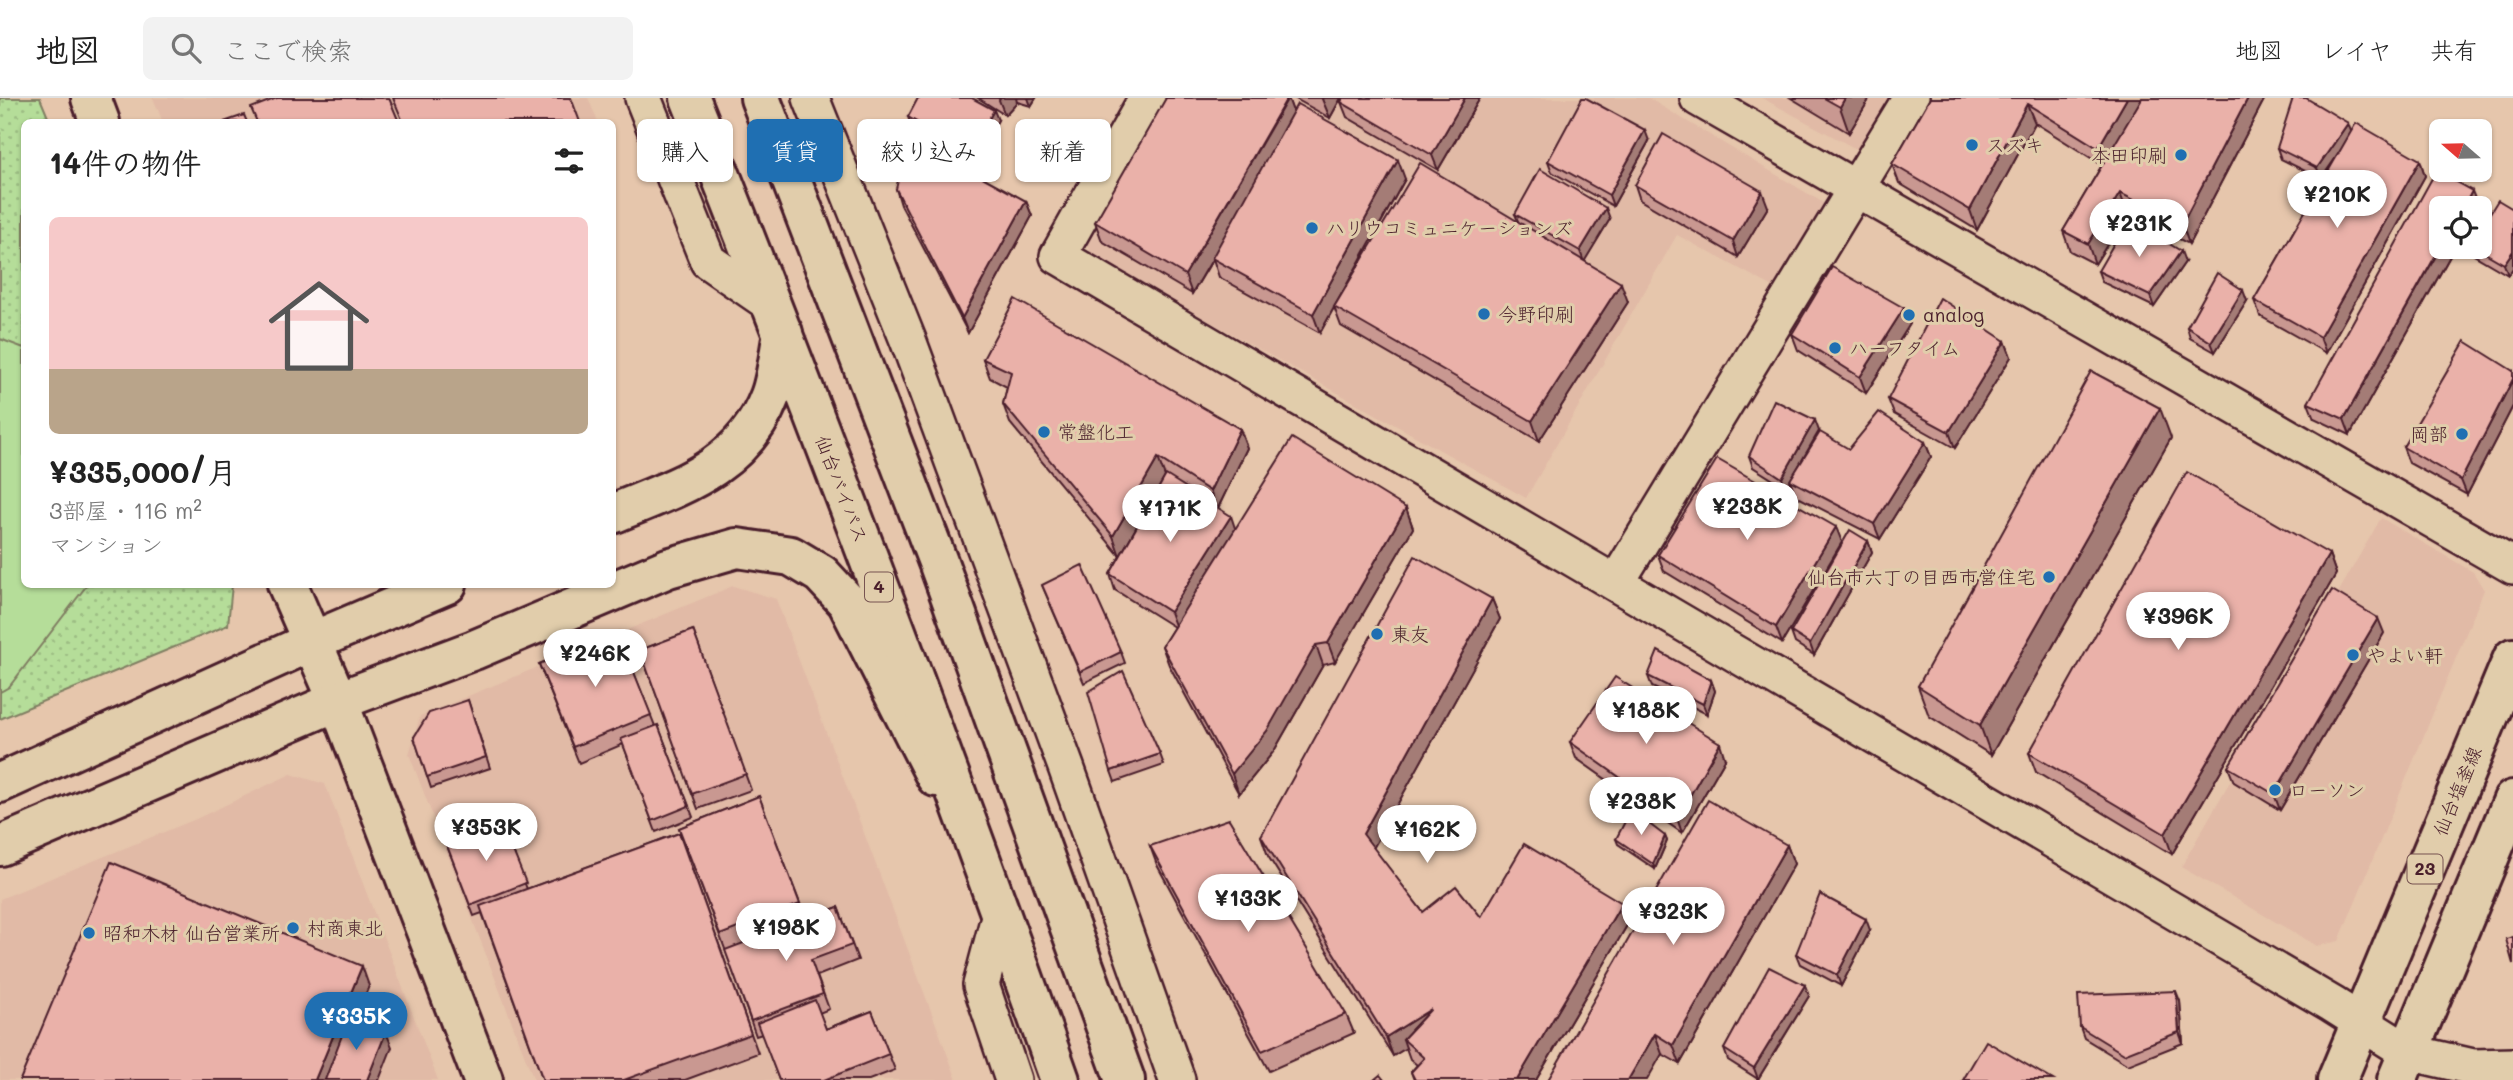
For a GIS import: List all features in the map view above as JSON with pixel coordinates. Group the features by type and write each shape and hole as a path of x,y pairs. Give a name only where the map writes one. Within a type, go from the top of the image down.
{"main road":[{"path":"91,98 99,119"},
{"name":"仙台バイパス","path":"690,98 778,319 1060,1080"},
{"path":"768,102 1125,1080"},
{"path":"616,512 716,467 750,434 770,395 778,319"},
{"path":"0,846 338,701 474,650 668,568 737,548 791,556 821,574 847,602 994,896"},
{"path":"289,588 338,701 483,1080"},
{"path":"0,783 311,642 438,588"},
{"name":"仙台塩釜線","path":"2337,1080 2513,658"},
{"path":"2402,1066 2513,800"}],"street":[{"path":"643,98 708,261 778,319"},
{"path":"811,98 908,340 1066,767 1177,1080"},
{"path":"1147,98 1058,256 2362,1022 2402,1066 2513,1066"},
{"path":"1699,98 2513,566"},
{"path":"1616,583 1911,98"},
{"path":"994,896 981,985 1013,1080"}],"shaded area":[{"path":"153,98 588,98 597,119 162,119"},
{"path":"1165,98 1648,98 1827,205 1777,289 1677,235 1526,498 1092,256 1084,235"},
{"path":"1762,98 1889,98 1858,150"},
{"path":"2381,518 2473,572 2484,590 2339,941 2317,946 2181,867"},
{"path":"733,586 776,599 957,1080 534,1080 409,754 420,716"},
{"path":"291,774 325,784 438,1080 0,1080 0,899 196,819"}],"green space":[{"path":"0,98 40,98 49,119 21,119 21,588 232,588 228,625 0,719"},
{"path":"0,339 21,347 21,588 85,588 9,687 0,692"}],"building":[{"path":"277,98 389,98 398,119 256,119 251,108"},
{"path":"393,98 571,98 579,119 402,119"},
{"path":"918,98 972,98 994,110 989,119 908,117"},
{"path":"1166,98 1287,98 1185,275 1095,222"},
{"path":"1343,98 1465,98 1432,155 1341,102"},
{"path":"1582,98 1645,130 1609,195 1548,161"},
{"path":"1824,98 1845,98 1840,107"},
{"name":"スズキ","path":"1930,98 2127,98 2098,148 2027,104 1970,210 1892,164"},
{"name":"本田印刷","path":"2142,98 2248,98 2182,224 2120,193 2088,244 2063,231"},
{"path":"2293,98 2306,98 2348,123 2317,168 2277,148"},
{"name":"ハリウコミュニケーションズ","path":"1297,104 1398,160 1313,314 1212,258"},
{"path":"2356,123 2420,160 2320,337 2254,300"},
{"path":"1663,134 1762,191 1733,241 1635,185"},
{"name":"今野印刷","path":"1420,163 1621,283 1532,421 1334,307"},
{"path":"1540,169 1606,208 1580,251 1515,214"},
{"path":"898,182 992,182 1026,201 962,318 896,189"},
{"path":"2430,182 2456,182 2472,191 2469,196 2429,196 2429,259 2434,259 2344,419 2308,403"},
{"path":"2498,200 2513,209 2513,251 2504,264 2492,257 2492,210"},
{"path":"2128,219 2181,251 2150,296 2098,271"},
{"path":"1832,267 1904,308 1860,377 1792,334"},
{"path":"2217,273 2243,290 2211,342 2187,327"},
{"path":"1940,298 2005,341 1949,432 1888,399"},
{"path":"1015,299 1240,429 1210,491 1158,458 1113,536 1003,404 1011,372 983,359"},
{"name":"岡部","path":"2465,341 2513,371 2513,379 2461,480 2403,447"},
{"name":"仙台市六丁の目西市営住宅","path":"2091,371 2160,408 1980,725 1918,686"},
{"path":"1774,400 1815,420 1782,478 1749,456"},
{"path":"1879,412 1925,442 1874,524 1790,480 1820,432 1849,449"},
{"path":"1292,438 1406,508 1328,643 1316,645 1267,731 1232,774 1162,646"},
{"path":"1717,459 1836,527 1776,627 1658,555"},
{"path":"2187,472 2329,554 2165,834 2029,753"},
{"path":"1166,475 1231,516 1170,612 1110,574"},
{"path":"1850,530 1868,541 1810,644 1791,632"},
{"path":"1415,556 1492,599 1363,834 1423,912 1456,886 1481,917 1524,844 1622,903 1517,1080 1415,1080 1411,1072 1424,1058 1403,1039 1431,1009 1386,1037 1261,836"},
{"path":"1082,565 1121,652 1080,672 1042,585"},
{"path":"2332,590 2378,618 2274,794 2228,767"},
{"path":"693,630 746,774 692,794 640,650"},
{"path":"618,632 651,715 573,747 539,664"},
{"path":"1658,651 1711,680 1703,704 1648,676"},
{"path":"1123,671 1160,754 1111,771 1088,692"},
{"path":"1615,677 1720,743 1677,818 1570,742"},
{"path":"468,700 486,757 427,777 414,737 429,713"},
{"path":"658,725 689,806 652,821 621,739"},
{"path":"759,796 800,904 720,935 679,828"},
{"path":"1708,800 1787,845 1673,1045 1655,1034 1628,1080 1548,1080"},
{"path":"1631,810 1665,836 1653,864 1616,839"},
{"path":"1229,819 1346,1014 1262,1051 1150,846"},
{"path":"501,821 526,883 470,905 446,843"},
{"path":"679,833 751,1034 624,1080 543,1080 480,906"},
{"path":"111,862 362,966 315,1080 20,1080"},
{"path":"1820,894 1866,919 1837,975 1796,954"},
{"path":"838,907 852,945 811,960 823,994 751,1021 725,950"},
{"path":"2513,937 2513,964 2506,939"},
{"path":"1769,967 1805,985 1754,1068 1724,1049"},
{"path":"2176,991 2179,1032 2124,1054 2080,1027 2078,995"},
{"path":"815,1000 826,1029 872,1011 889,1054 824,1080 779,1080 757,1023"},
{"path":"349,1017 386,1032 367,1080 325,1080"},
{"path":"1986,1041 2053,1080 1963,1080"}],"place":[{"name":"スズキ","path":"1972,145"},
{"name":"本田印刷","path":"2181,155"},
{"name":"ハリウコミュニケーションズ","path":"1312,228"},
{"name":"今野印刷","path":"1484,314"},
{"name":"analog","path":"1909,315"},
{"name":"ハーフタイム","path":"1835,348"},
{"name":"常盤化工","path":"1044,432"},
{"name":"岡部","path":"2462,434"},
{"name":"仙台市六丁の目西市営住宅","path":"2049,577"},
{"name":"東友","path":"1377,634"},
{"name":"やよい軒","path":"2353,655"},
{"name":"ローソン","path":"2275,790"},
{"name":"村商東北","path":"293,928"},
{"name":"昭和木材 仙台営業所","path":"89,933"}]}
